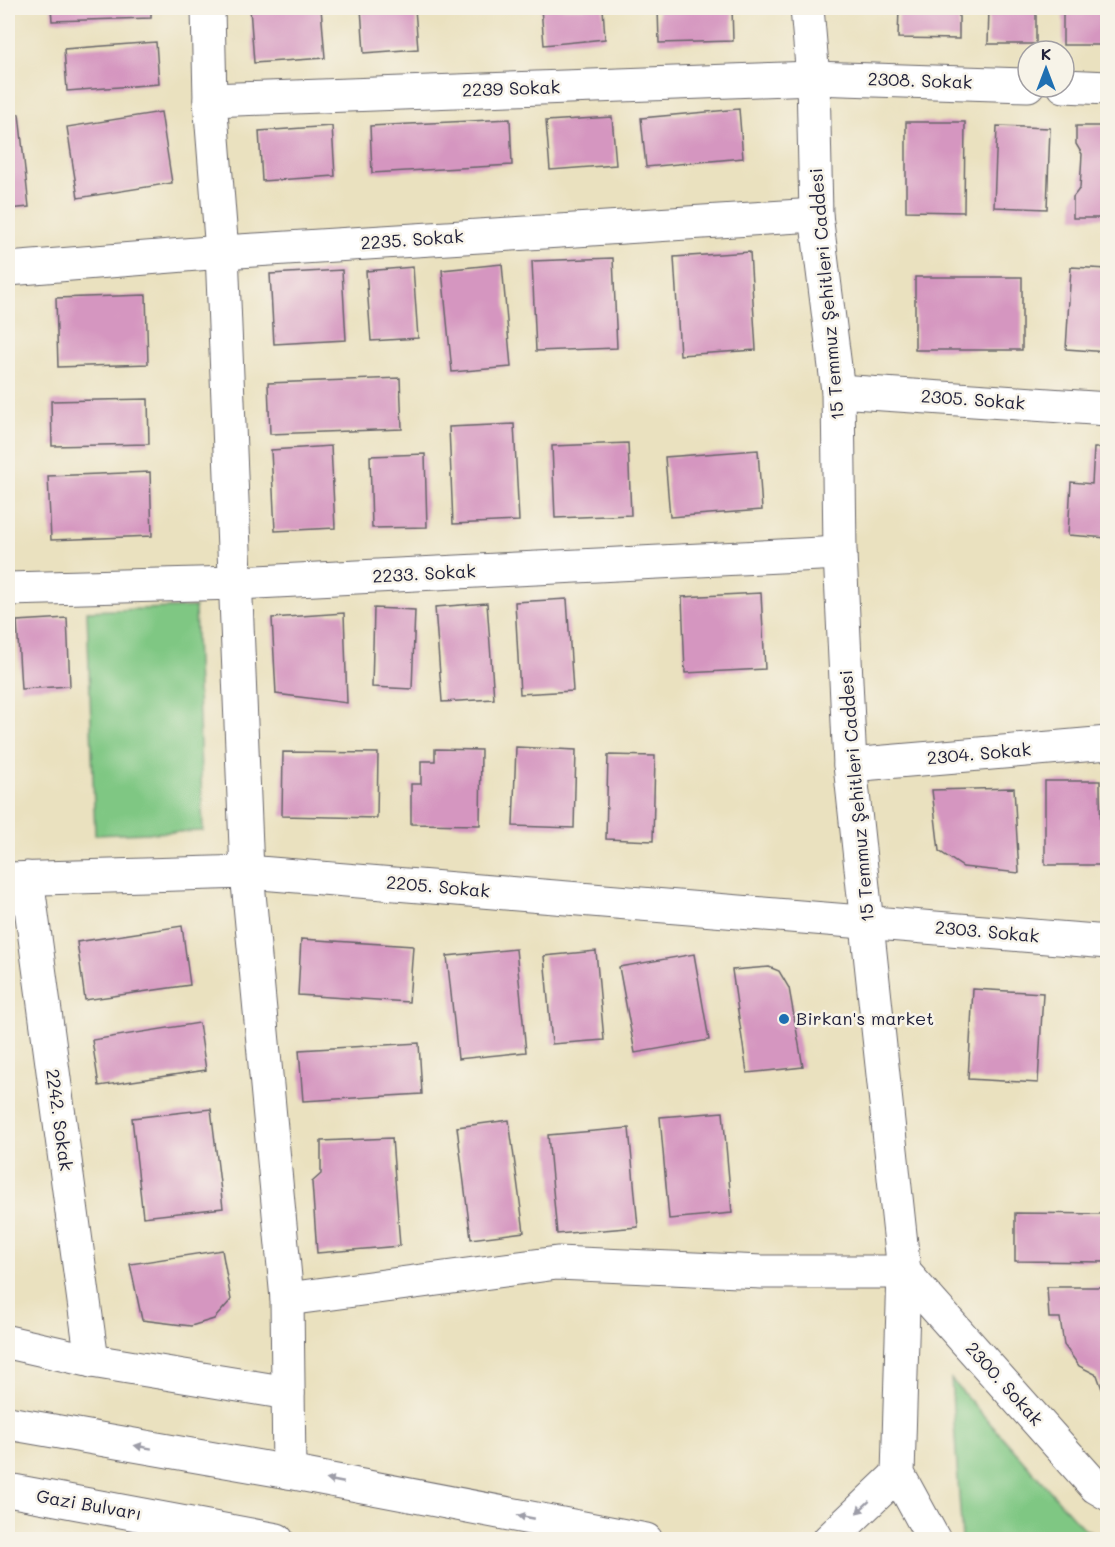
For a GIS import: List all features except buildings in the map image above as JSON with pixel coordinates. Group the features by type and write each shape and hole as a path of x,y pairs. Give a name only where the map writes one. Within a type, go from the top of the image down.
{"main road":[{"path":"208,8 210,100 222,252 247,872 287,1299 289,1472"},
{"name":"15 Temmuz Şehitleri Caddesi","path":"807,8 813,78 816,215 838,392 840,553 850,765 903,1272 898,1474"},
{"name":"2239 Sokak","path":"210,100 813,78"},
{"name":"2308. Sokak","path":"813,78 1016,85"},
{"path":"1076,87 1107,88"},
{"name":"2235. Sokak","path":"8,269 222,252 816,215"},
{"name":"2305. Sokak","path":"838,392 1107,409"},
{"name":"2233. Sokak","path":"8,590 236,583 840,553"},
{"name":"2304. Sokak","path":"850,765 1107,743"},
{"name":"2205. Sokak","path":"17,879 247,872 867,922"},
{"name":"2242. Sokak","path":"17,879 92,1361"},
{"name":"2303. Sokak","path":"867,922 1107,942"},
{"path":"287,1299 557,1263 762,1272 903,1272"},
{"name":"2300. Sokak","path":"903,1272 1096,1487 1107,1494"},
{"path":"8,1342 92,1361 288,1393"},
{"path":"8,1423 289,1472 646,1539"},
{"path":"829,1539 898,1474 934,1539"},
{"name":"Gazi Bulvarı","path":"8,1490 277,1539"}],"green space":[{"path":"195,607 203,831 95,835 87,611"},
{"path":"951,1379 1083,1528 1102,1539 962,1539"}],"place":[{"name":"Birkan's market","path":"784,1019"}]}
